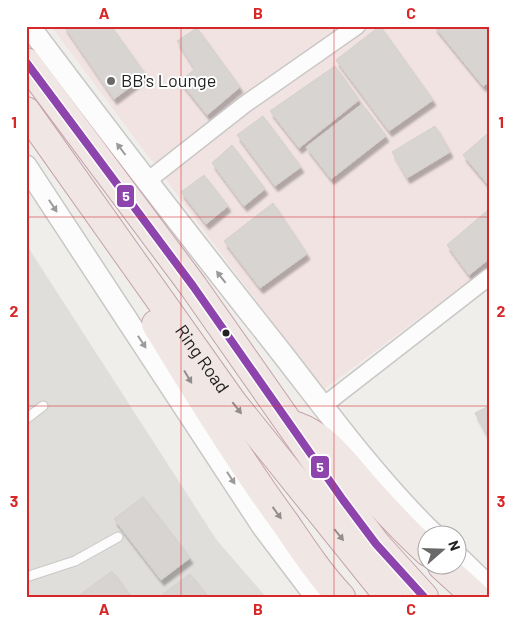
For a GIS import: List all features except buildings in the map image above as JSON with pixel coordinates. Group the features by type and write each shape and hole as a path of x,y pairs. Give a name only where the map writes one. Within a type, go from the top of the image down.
{"highway":[{"name":"Ring Road","path":"26,62 192,286 287,423 376,544 424,597"},
{"name":"Ring Road","path":"26,111 233,403 389,597"},
{"path":"98,211 123,270 215,421 278,514 329,584 341,597"},
{"path":"287,423 308,430 332,449 372,496 418,542"},
{"path":"453,576 476,597"}],"street":[{"path":"29,26 146,182 323,406 387,484 426,526"},
{"path":"146,182 244,105 357,26"},
{"path":"26,166 262,527 316,597"},
{"path":"323,406 489,277"},
{"path":"468,567 489,587"}],"lane":[{"path":"26,419 43,406"},
{"path":"26,577 75,561 118,537"}],"shaded area":[{"path":"51,26 489,26 489,266 323,390"},
{"path":"26,244 216,539 266,597 26,597"}],"transit line":[{"name":"5","path":"26,62 193,286 343,500 376,544 424,597"}],"place":[{"name":"BB's Lounge","path":"111,81"}]}
